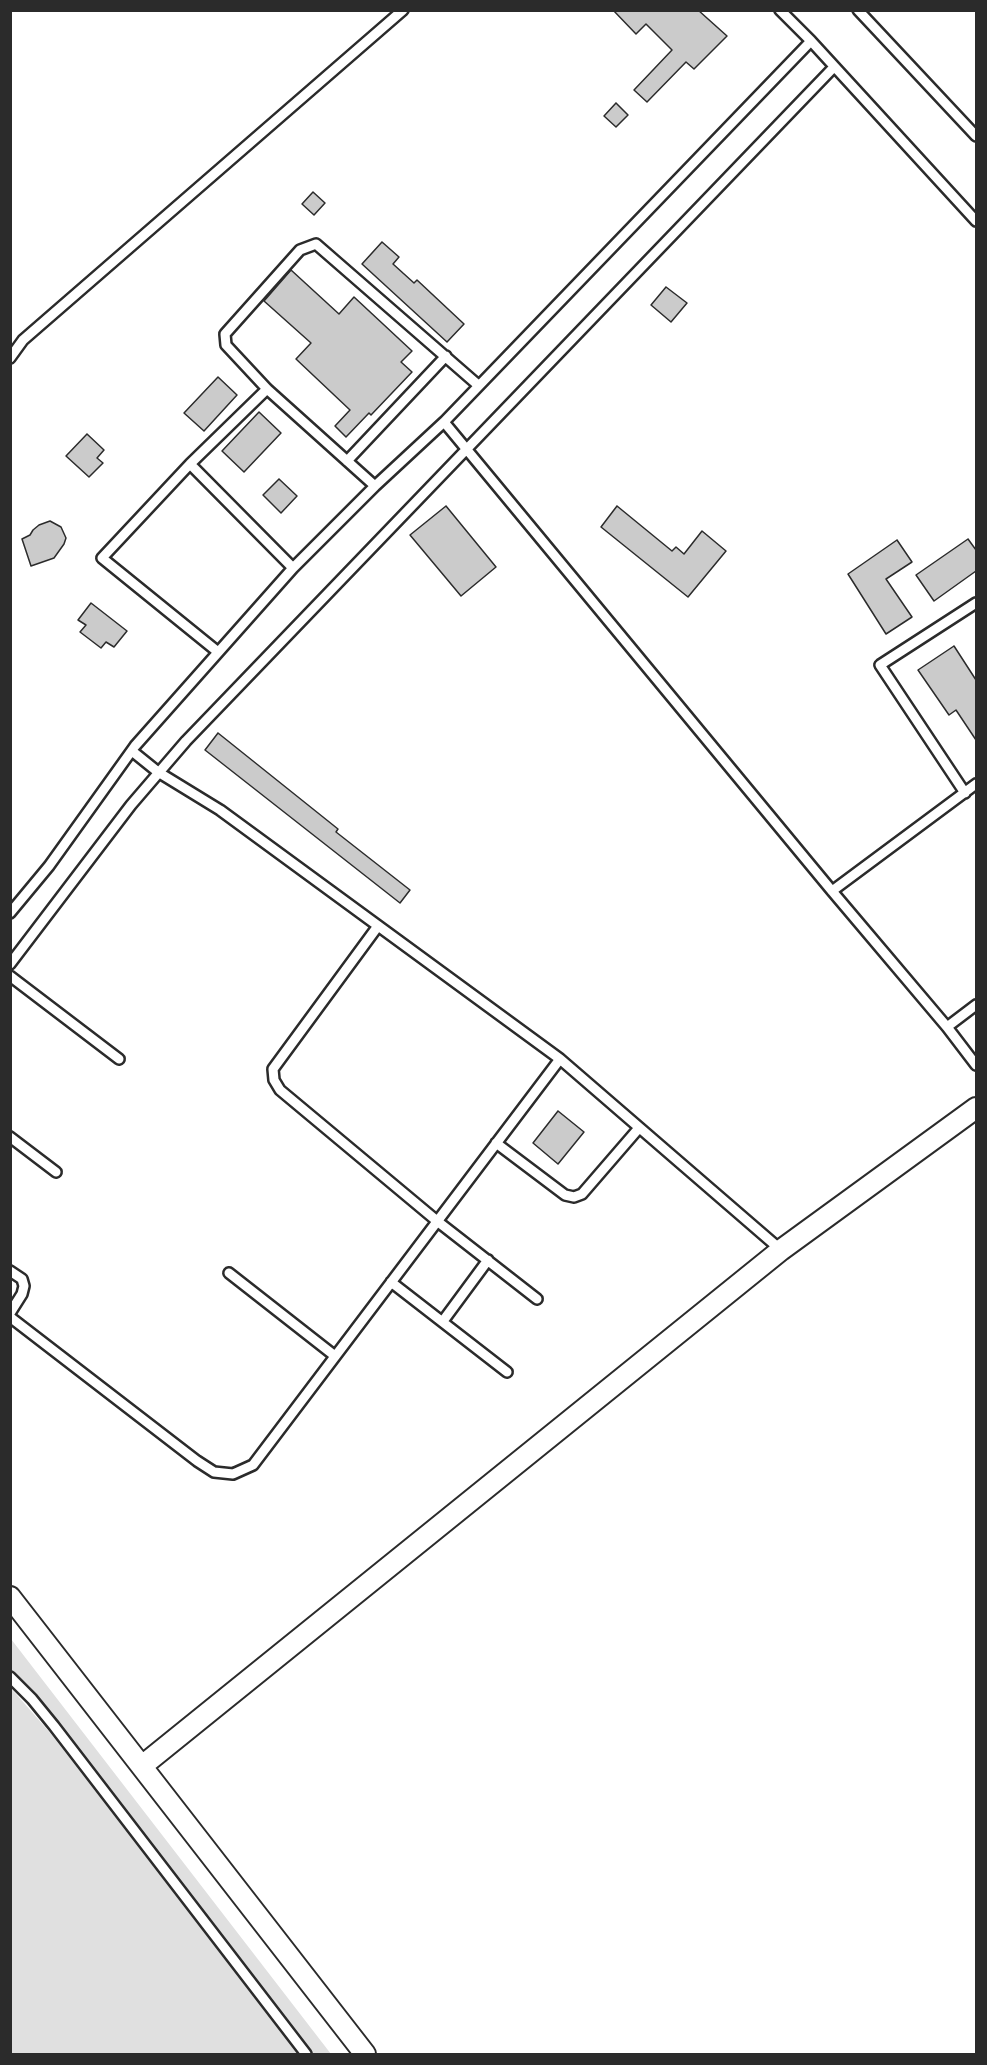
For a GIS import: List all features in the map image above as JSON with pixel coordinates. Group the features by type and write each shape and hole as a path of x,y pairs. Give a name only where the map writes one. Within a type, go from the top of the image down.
{"street":[{"path":"142,1766 781,1250 976,1108"},
{"path":"10,1597 365,2055"}],"lane":[{"path":"10,358 22,340 403,10"},
{"path":"780,10 976,221"},
{"path":"858,10 974,130"},
{"path":"10,913 49,866 132,751 293,568 375,486 444,422 811,41"},
{"path":"10,964 131,805 159,772 834,67"},
{"path":"375,486 267,389 226,345 225,334 300,250 316,244 478,385"},
{"path":"347,461 446,356"},
{"path":"218,652 102,558 189,464 267,389"},
{"path":"444,422 947,1027 976,1065"},
{"path":"189,464 293,568"},
{"path":"964,793 880,665 976,603"},
{"path":"132,751 159,772 220,810 560,1059 781,1250"},
{"path":"832,891 976,784"},
{"path":"378,926 273,1069 274,1080 280,1090 437,1221 537,1299"},
{"path":"10,976 119,1059"},
{"path":"947,1027 976,1005"},
{"path":"10,1271 22,1279 24,1286 10,1315 197,1461 214,1472 233,1474 253,1465 560,1059"},
{"path":"496,1143 565,1195 574,1197 582,1194 639,1128"},
{"path":"10,1137 56,1172"},
{"path":"443,1321 488,1260"},
{"path":"229,1273 334,1356"},
{"path":"391,1282 507,1372"},
{"path":"10,1677 54,1726 306,2055"}],"shaded area":[{"path":"10,1639 331,2054 313,2054 35,1693 11,1669"},
{"path":"10,1687 52,1735 298,2054 11,2054"}],"building":[{"path":"613,10 698,10 727,36 694,69 686,62 647,102 634,90 672,50 646,24 636,34"},
{"path":"616,103 628,115 616,127 604,116"},
{"path":"313,192 325,203 314,215 302,204"},
{"path":"382,242 399,257 393,264 414,283 417,280 464,324 447,342 362,264"},
{"path":"291,270 339,314 354,297 412,351 401,362 412,372 371,415 369,413 346,437 335,426 350,410 296,359 311,343 264,301"},
{"path":"666,287 687,303 671,322 651,305"},
{"path":"218,377 237,395 204,431 184,413"},
{"path":"259,412 281,433 244,472 222,451"},
{"path":"87,434 104,450 97,458 103,463 89,477 66,456"},
{"path":"279,479 297,496 281,513 263,495"},
{"path":"446,506 496,567 461,596 410,535"},
{"path":"617,506 672,551 676,547 684,554 702,531 726,551 688,597 601,527"},
{"path":"50,521 61,527 66,538 64,544 54,558 31,566 22,539 30,535 39,525"},
{"path":"968,539 976,550 976,571 934,601 916,575"},
{"path":"897,540 912,562 886,579 912,617 886,634 848,574"},
{"path":"91,603 127,631 114,647 106,642 101,648 80,632 86,625 78,620"},
{"path":"954,646 976,680 976,740 956,710 949,715 918,670"},
{"path":"218,733 338,829 336,832 410,890 400,903 205,750"},
{"path":"558,1111 584,1132 558,1164 533,1143"}]}
